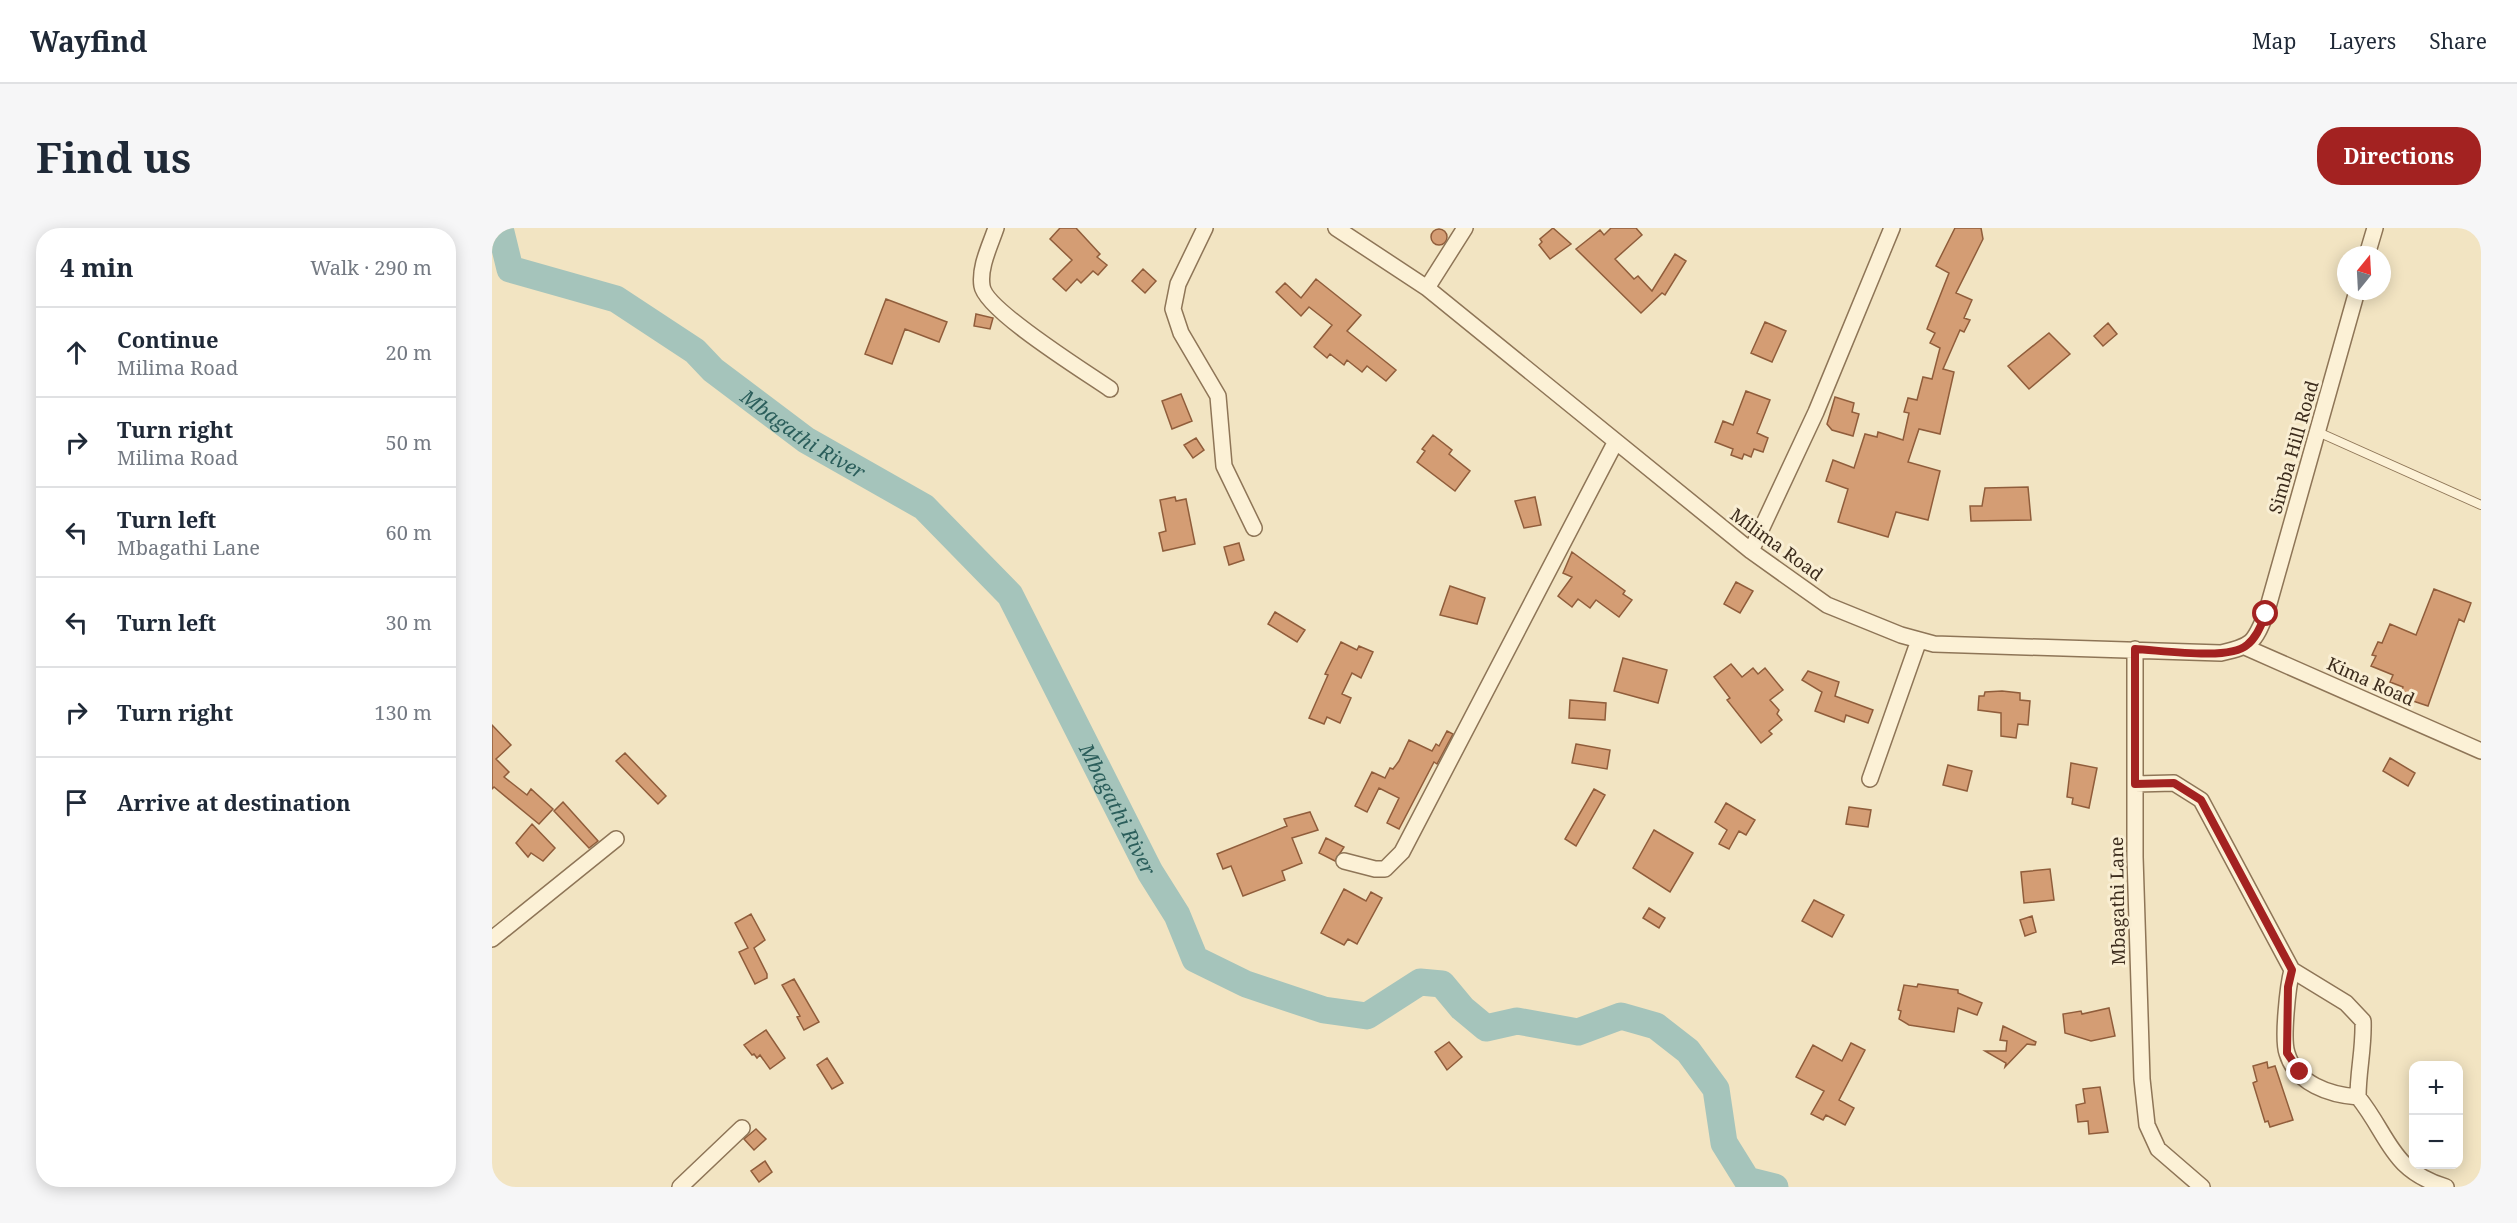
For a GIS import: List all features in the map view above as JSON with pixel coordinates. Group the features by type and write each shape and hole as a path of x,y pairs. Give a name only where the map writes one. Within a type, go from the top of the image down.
{"street":[{"path":"996,228 983,265 982,286 985,294 1009,319 1110,389"},
{"path":"1205,228 1178,284 1173,309 1181,333 1218,396 1224,466 1254,528"},
{"name":"Milima Road","path":"1336,228 1427,288 1615,443 1751,551 1827,605 1860,620 1934,644 2221,653 2245,647"},
{"path":"1427,288 1465,228"},
{"path":"1751,551 1816,412 1892,228"},
{"path":"2370,246 2375,228"},
{"name":"Simba Hill Road","path":"2245,647 2257,635 2266,614 2355,300"},
{"path":"1344,861 1375,869 1385,869 1402,852 1615,443"},
{"path":"1870,779 1919,640"},
{"name":"Kima Road","path":"2245,647 2481,751"},
{"name":"Mbagathi Lane","path":"2135,649 2135,784 2142,1079 2147,1125 2158,1149 2202,1187"},
{"path":"2135,784 2174,783 2201,800 2292,970 2346,1003 2363,1021 2364,1052 2358,1077 2358,1097 2375,1120 2383,1140 2405,1167 2425,1181 2446,1187"},
{"path":"492,939 616,838"},
{"path":"2292,970 2288,987 2287,1053 2300,1072 2318,1089 2337,1095 2358,1097"},
{"path":"680,1187 742,1128"}],"lane":[{"path":"2318,432 2481,505"}],"building":[{"path":"1060,228 1076,228 1100,254 1097,257 1107,265 1098,275 1093,271 1081,283 1077,279 1066,291 1053,279 1072,260 1050,239"},
{"path":"1553,228 1571,244 1550,259 1539,245 1542,242 1540,239"},
{"path":"1611,228 1636,228 1642,235 1615,259 1634,279 1638,276 1652,291 1675,254 1686,261 1665,295 1662,293 1641,313 1576,249 1600,230 1604,235"},
{"path":"1955,228 1981,228 1983,239 1956,293 1972,300 1964,318 1970,320 1964,332 1960,330 1943,369 1954,372 1940,434 1919,429 1908,462 1940,471 1928,520 1896,512 1888,537 1838,522 1848,489 1826,481 1833,460 1854,468 1865,434 1877,437 1878,432 1903,440 1909,413 1904,412 1908,398 1917,400 1923,377 1932,379 1940,348 1930,343 1935,333 1927,329 1949,273 1936,266"},
{"path":"1439,229 1447,237 1439,245 1431,237"},
{"path":"1143,269 1156,281 1145,293 1132,281"},
{"path":"1316,279 1361,315 1347,331 1396,370 1386,381 1367,366 1362,372 1347,360 1344,365 1330,354 1327,358 1314,347 1332,325 1309,307 1301,316 1276,292 1285,283 1301,298"},
{"path":"886,299 947,322 939,342 905,329 892,364 865,354"},
{"path":"976,314 993,318 990,329 974,326"},
{"path":"1765,322 1786,331 1772,362 1751,353"},
{"path":"2108,323 2117,334 2103,346 2094,336"},
{"path":"2049,333 2070,354 2029,389 2008,366"},
{"path":"1746,391 1770,400 1757,433 1768,438 1763,452 1754,449 1751,457 1744,454 1742,459 1731,455 1733,449 1715,442 1723,421 1733,425"},
{"path":"1181,394 1192,421 1172,429 1162,401"},
{"path":"1835,397 1854,403 1852,412 1859,414 1853,436 1832,430 1827,424"},
{"path":"1433,435 1452,450 1449,454 1470,471 1455,491 1417,462 1425,451 1422,449"},
{"path":"1196,438 1204,450 1193,458 1184,445"},
{"path":"2028,487 2031,520 1971,521 1970,506 1982,506 1985,488"},
{"path":"1175,497 1176,501 1186,499 1195,544 1163,551 1159,533 1166,531 1160,500"},
{"path":"1535,497 1541,525 1524,528 1515,501"},
{"path":"1239,543 1244,560 1229,565 1224,547"},
{"path":"1572,552 1625,591 1623,594 1632,600 1619,617 1596,600 1590,608 1578,599 1572,607 1558,596 1572,577 1563,573"},
{"path":"1736,582 1753,591 1740,613 1724,604"},
{"path":"1450,586 1485,598 1477,624 1440,615"},
{"path":"2434,589 2471,603 2464,622 2459,619 2428,706 2413,701 2411,706 2398,702 2403,687 2390,682 2393,675 2371,666 2376,656 2372,655 2378,642 2382,643 2390,624 2416,635"},
{"path":"1275,612 1305,630 1297,642 1268,624"},
{"path":"1341,642 1357,650 1359,646 1373,652 1361,678 1352,673 1342,694 1351,698 1340,723 1327,717 1324,724 1309,718 1328,675 1325,674"},
{"path":"1623,658 1667,670 1658,703 1614,691"},
{"path":"1731,664 1742,677 1753,668 1758,674 1765,668 1783,690 1770,700 1779,710 1777,714 1782,720 1769,731 1772,734 1761,743 1727,700 1730,698 1714,677"},
{"path":"1808,671 1839,682 1835,696 1873,710 1868,723 1846,715 1844,722 1815,711 1822,692 1802,680"},
{"path":"1985,692 2020,693 2020,700 2030,701 2028,725 2018,724 2016,738 2001,736 2001,713 1978,710 1979,696 1984,696"},
{"path":"1570,700 1606,703 1605,720 1569,718"},
{"path":"492,725 511,745 496,759 509,772 504,777 527,795 531,789 553,809 539,824 494,787 492,789"},
{"path":"1447,731 1453,734 1437,764 1434,762 1399,829 1387,823 1399,798 1379,788 1367,812 1355,806 1372,772 1385,778 1390,768 1393,769 1399,761 1409,740 1432,751 1436,744 1439,746"},
{"path":"1576,744 1610,750 1607,769 1572,763"},
{"path":"625,753 666,796 658,804 616,761"},
{"path":"2390,758 2415,773 2408,786 2383,771"},
{"path":"2071,763 2097,768 2089,808 2072,804 2073,798 2067,797"},
{"path":"1948,765 1972,771 1967,791 1943,785"},
{"path":"1594,789 1605,795 1576,846 1565,839"},
{"path":"563,802 598,841 589,848 554,811"},
{"path":"1726,803 1755,820 1746,835 1739,831 1729,849 1719,844 1727,830 1715,822"},
{"path":"1849,807 1871,810 1868,827 1846,824"},
{"path":"1310,812 1318,830 1292,838 1302,863 1282,871 1285,880 1243,896 1231,866 1223,869 1217,854 1287,826 1284,819"},
{"path":"532,824 555,848 543,861 531,853 528,857 516,843"},
{"path":"1654,830 1693,853 1670,892 1633,868"},
{"path":"1326,838 1344,847 1335,861 1319,853"},
{"path":"2050,869 2054,900 2024,903 2021,872"},
{"path":"1344,889 1366,901 1371,892 1382,898 1357,944 1348,939 1344,945 1321,933"},
{"path":"1814,900 1844,915 1832,937 1802,921"},
{"path":"1649,908 1665,918 1659,928 1643,918"},
{"path":"751,914 765,940 754,948 767,974 767,978 755,984 739,952 748,948 735,923"},
{"path":"2032,916 2036,932 2025,936 2020,920"},
{"path":"794,979 819,1022 804,1030 797,1017 800,1016 782,985"},
{"path":"1918,984 1958,990 1958,993 1982,1003 1977,1015 1958,1008 1954,1032 1909,1025 1899,1019 1901,1011 1898,1010 1904,985 1917,987"},
{"path":"2109,1008 2115,1036 2091,1041 2065,1033 2063,1014 2081,1011 2082,1014"},
{"path":"2003,1026 2036,1042 2035,1045 2027,1044 2005,1067 2006,1063 1985,1051 2006,1051 2007,1041 2000,1040"},
{"path":"766,1030 785,1058 770,1069 760,1055 757,1058 754,1054 752,1055 744,1045"},
{"path":"1449,1042 1462,1057 1447,1070 1435,1052"},
{"path":"1851,1043 1865,1050 1839,1100 1854,1108 1845,1125 1826,1115 1823,1120 1811,1114 1824,1091 1796,1077 1813,1045 1842,1061"},
{"path":"827,1058 843,1083 832,1089 817,1065"},
{"path":"2267,1062 2268,1068 2275,1066 2293,1120 2270,1127 2268,1121 2265,1122 2253,1083 2257,1081 2253,1066"},
{"path":"2100,1087 2108,1132 2089,1134 2088,1121 2078,1122 2076,1105 2085,1103 2083,1089"},
{"path":"756,1129 766,1139 754,1150 744,1139"},
{"path":"765,1161 772,1172 759,1182 751,1171"}],"waterway":[{"name":"Mbagathi River","path":"500,228 510,269 616,299 695,351 713,370 806,440 924,507 1010,595 1150,872 1177,915 1195,959 1246,984 1324,1010 1367,1016 1420,982 1442,984 1462,1008 1486,1028 1517,1021 1578,1032 1621,1016 1656,1026 1688,1051 1716,1089 1724,1143 1747,1180 1775,1187"}],"route":[{"path":"2266,614 2257,635 2245,647 2221,653 2135,649 2135,784 2174,783 2187,789 2201,800 2292,970 2288,987 2287,1053 2300,1072"}]}
